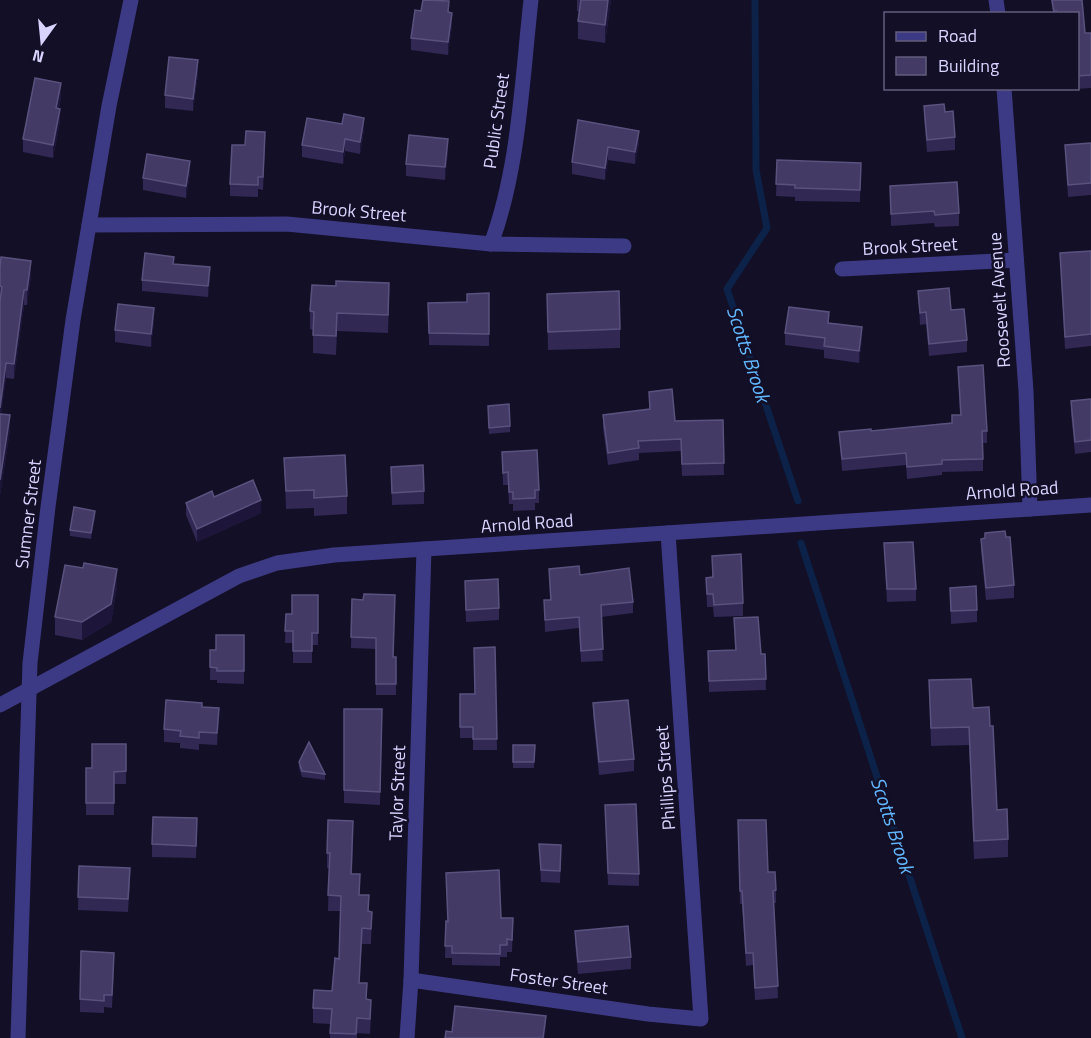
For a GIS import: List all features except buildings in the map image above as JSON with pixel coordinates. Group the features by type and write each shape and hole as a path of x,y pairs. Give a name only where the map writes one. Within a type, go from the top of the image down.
{"street":[{"name":"Sumner Street","path":"18,1038 30,663 73,320 109,105 131,0"},
{"name":"Public Street","path":"490,244 501,215 513,149 531,0"},
{"name":"Roosevelt Avenue","path":"1004,90 1026,391 1030,509"},
{"name":"Brook Street","path":"89,225 287,224 490,244 624,246"},
{"name":"Brook Street","path":"842,269 1016,260"},
{"name":"Arnold Road","path":"0,705 217,586 258,568 302,558 1091,505"},
{"name":"Phillips Street","path":"668,533 701,1019"},
{"name":"Taylor Street","path":"407,1038 411,980 424,549"},
{"name":"Foster Street","path":"411,980 648,1014 701,1019"}],"waterway":[{"name":"Scotts Brook","path":"755,0 756,170 767,228 727,289 798,501"},
{"name":"Scotts Brook","path":"801,543 962,1038"}]}
